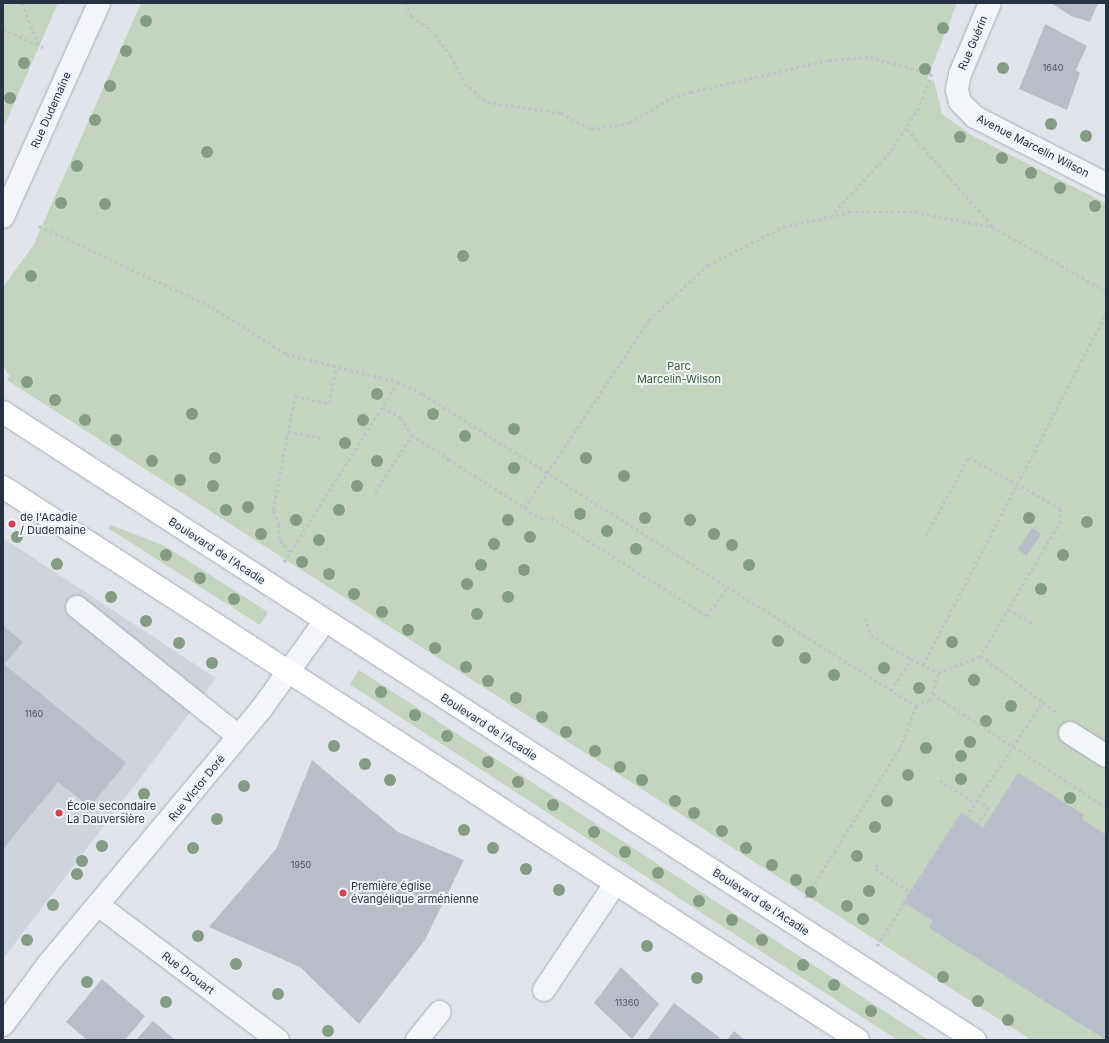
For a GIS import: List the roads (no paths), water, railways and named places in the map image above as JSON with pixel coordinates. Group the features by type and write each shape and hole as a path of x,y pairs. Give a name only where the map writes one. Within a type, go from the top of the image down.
{"main road":[{"name":"Boulevard de l'Acadie","path":"3,412 325,622 975,1040"},
{"path":"3,487 290,671 615,884 858,1040"}],"street":[{"name":"Rue Dudemaine","path":"3,217 99,3"},
{"name":"Rue Guérin","path":"957,83 990,3"},
{"name":"Avenue Marcelin Wilson","path":"957,83 960,102 975,117 1106,184"},
{"path":"77,607 238,736"},
{"name":"Rue Victor Doré","path":"3,1025 49,963 238,736 290,671 325,622"},
{"path":"1067,725 1106,756"},
{"path":"544,990 615,884"},
{"name":"Rue Drouart","path":"98,905 278,1040"},
{"path":"417,1040 440,1012"}],"place":[{"name":"de l'Acadie / Dudemaine","path":"12,524"},
{"name":"École secondaire La Dauversière","path":"59,813"},
{"name":"Première église évangélique arménienne","path":"343,893"}],"park label":[{"name":"Parc Marcelin-Wilson","path":"679,373"}]}
